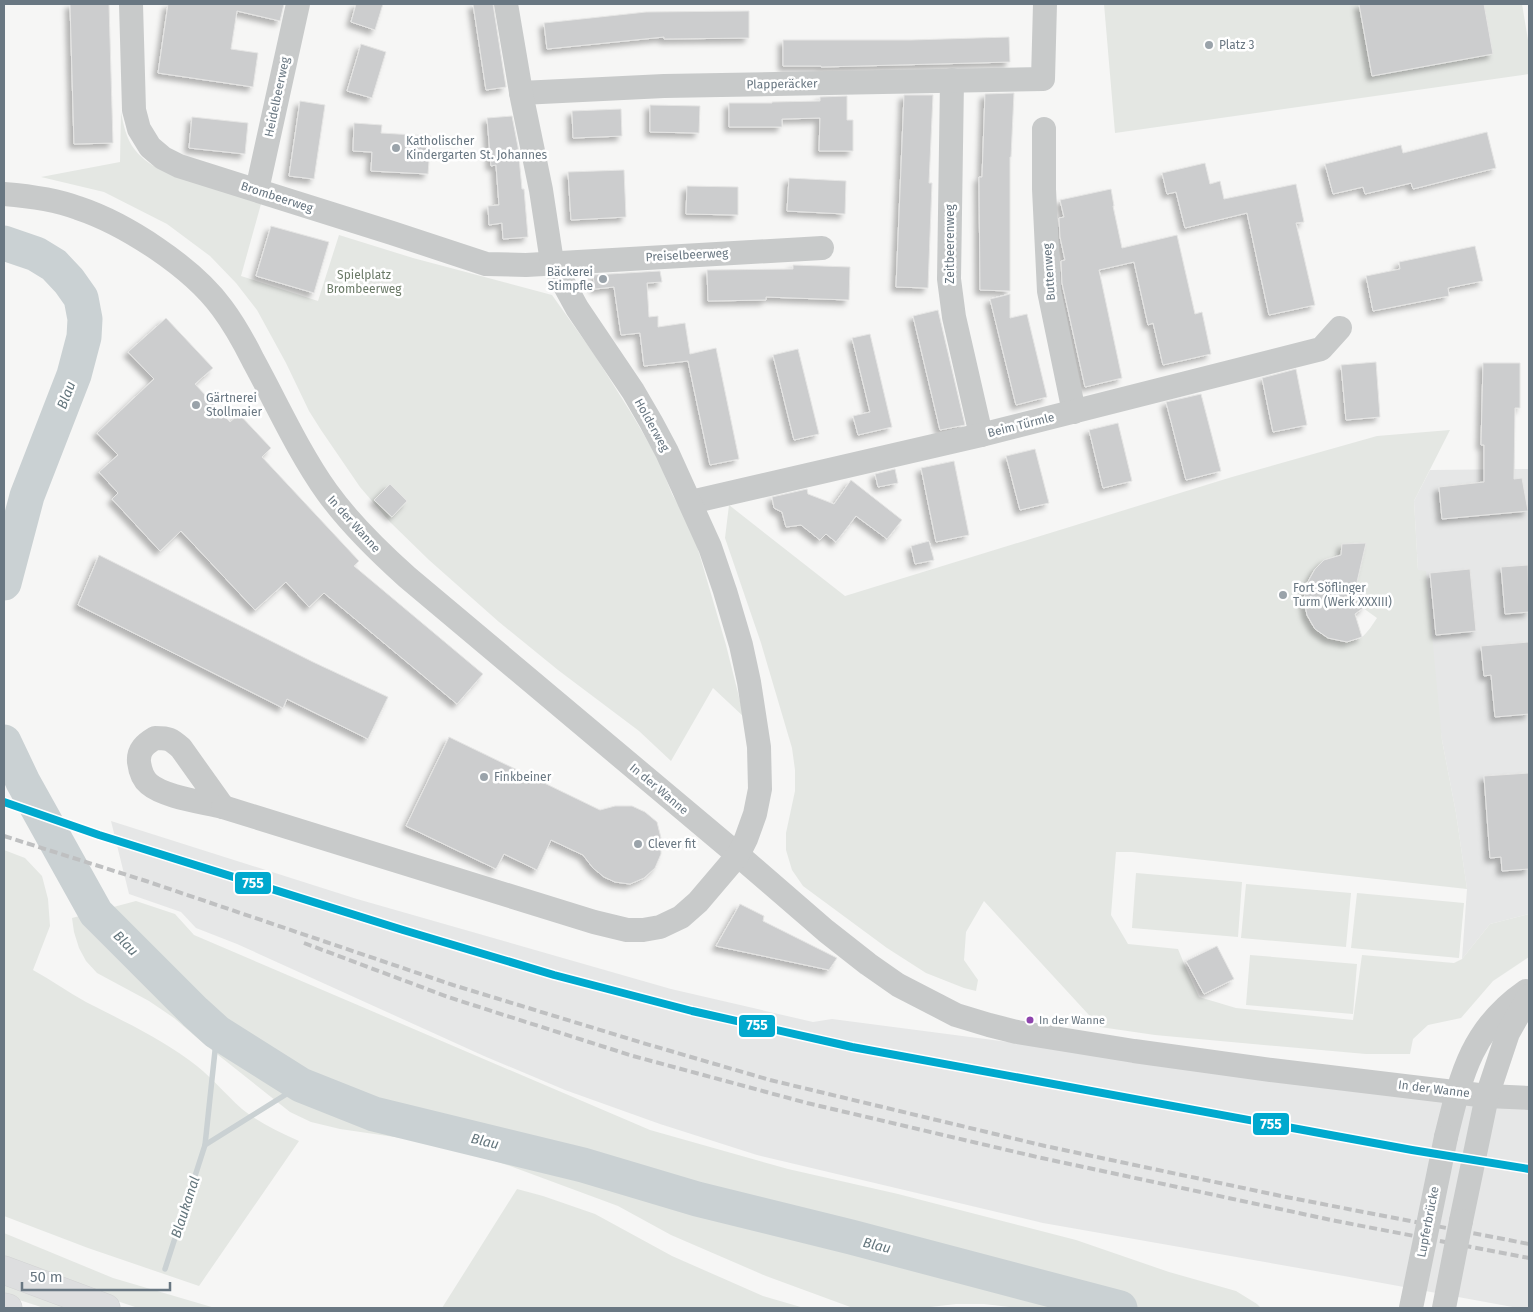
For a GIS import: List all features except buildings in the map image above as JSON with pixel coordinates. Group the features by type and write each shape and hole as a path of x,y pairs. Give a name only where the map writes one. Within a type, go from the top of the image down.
{"main road":[{"path":"4,1270 106,1308"},
{"path":"4,1307 8,1308"}],"street":[{"name":"Brombeerweg","path":"131,4 134,110 139,129 150,147 163,158 179,166 486,264 526,265 552,262"},
{"name":"Heidelbeerweg","path":"257,190 298,4"},
{"name":"Holderweg","path":"506,4 521,93 541,190 552,262 577,308 633,391 667,452 710,547 731,609 749,682 759,748 760,789 755,814 738,855"},
{"name":"Plapperäcker","path":"521,93 664,86 1043,79 1045,4"},
{"name":"Zeitbeerenweg","path":"952,80 949,279 954,317 981,435"},
{"name":"Buttenweg","path":"1044,129 1048,292 1074,412"},
{"name":"In der Wanne","path":"4,194 49,200 77,207 101,217 130,232 178,265 199,283 222,308 241,337 304,456 326,491 372,546 826,931 898,985 956,1015 1017,1032 1271,1070 1487,1096 1529,1098"},
{"name":"Preiselbeerweg","path":"552,262 822,248"},
{"name":"Beim Türmle","path":"691,502 981,435 1321,349 1340,328"},
{"path":"224,807 594,922 627,930 660,927 680,917 698,902 738,855"},
{"name":"Lupferbrücke","path":"1411,1308 1446,1136 1457,1092 1471,1052 1502,1009 1529,989"},
{"path":"1444,1308 1476,1142 1487,1096 1508,1033 1529,996"}],"shaded area":[{"path":"1529,469 1529,914 1490,924 1462,959 1467,889 1456,813 1442,740 1418,570 1414,501 1430,470"},
{"path":"111,821 357,899 671,989 813,1022 832,1019 1529,1110 1529,1308 1518,1308 1043,1223 757,1155 660,1124 565,1090 484,1056 237,944 196,928 181,912 129,894"}],"green space":[{"path":"1104,4 1522,4 1529,46 1529,74 1115,133"},
{"name":"Spielplatz Brombeerweg","path":"121,112 125,130 132,145 142,157 157,168 261,204 241,276 318,301 339,235 413,258 552,295 594,354 633,416 658,459 672,494 692,529 726,645 744,717 713,688 671,761 639,731 558,670 499,622 429,560 390,522 360,487 309,411 286,363 257,310 236,283 210,256 167,224 104,192 41,177 120,162"},
{"path":"1450,430 1414,501 1418,570 1426,571 1442,740 1456,813 1467,889 1132,852 1116,852 1111,915 1128,944 1178,949 1199,997 1236,1008 1353,1020 1362,955 1454,963 1462,959 1490,924 1529,914 1529,957 1493,981 1461,1018 1428,1025 1413,1039 1410,1054 1366,1054 1155,1035 1100,1027 984,901 966,932 964,960 978,980 976,991 926,973 887,948 803,886 792,870 786,850 786,833 795,791 792,748 761,643 725,538 729,505 845,596 1232,477 1377,436","holes":["1365,543 1357,582 1365,590 1366,600 1363,608 1377,618 1374,623 1364,635 1355,640 1340,641 1321,634 1310,622 1304,604 1304,594 1316,568 1323,561 1341,555 1342,544"]},
{"path":"4,850 25,858 42,876 48,899 50,926 33,970 86,1002 177,1051 203,1071 235,1103 255,1119 299,1141 199,1286 88,1248 4,1216"},
{"path":"1136,873 1242,882 1238,937 1132,928"},
{"path":"1246,884 1351,893 1346,947 1241,938"},
{"path":"1357,893 1464,903 1459,958 1351,948"},
{"path":"136,901 175,914 194,935 650,1130 788,1169 898,1194 1076,1240 1169,1272 1236,1291 1261,1308 1018,1308 984,1304 956,1304 922,1308 853,1308 766,1276 671,1235 618,1206 507,1165 464,1151 415,1140 340,1129 311,1122 290,1112 174,1018 149,1001 97,973 86,961 79,948 72,918"},
{"path":"1250,955 1357,964 1353,1014 1246,1005"},
{"path":"517,1189 595,1214 672,1256 763,1296 804,1308 442,1308"},
{"path":"4,1233 113,1278 215,1308 138,1308 39,1275 4,1261"},
{"path":"4,1282 74,1308 44,1308 4,1295"}],"waterway":[{"name":"Blau","path":"4,243 36,254 54,265 81,298 85,319 84,337 74,375 27,496 4,583"},
{"name":"Blau","path":"4,742 23,782 96,913 217,1032 301,1085 374,1114 583,1165 697,1199 851,1237 1120,1308"},
{"name":"Blaukanal","path":"205,1145 217,1032"},
{"name":"Blaukanal","path":"165,1269 205,1145 301,1085"}],"railway":[{"path":"4,836 146,881 453,985 770,1080 1045,1146 1281,1196 1529,1244"},
{"path":"304,943 448,997 504,1015 633,1056 807,1103 1037,1157 1336,1221 1529,1258"}],"transit line":[{"name":"755","path":"4,802 99,835 403,930 554,975 692,1011 852,1047 1412,1150 1529,1169"}],"place":[{"name":"Platz 3","path":"1209,45"},
{"name":"Katholischer Kindergarten St. Johannes","path":"396,148"},
{"name":"Bäckerei Stimpfle","path":"603,279"},
{"name":"Gärtnerei Stollmaier","path":"196,405"},
{"name":"Fort Söflinger Turm (Werk XXXIII)","path":"1283,595"},
{"name":"Finkbeiner","path":"484,777"},
{"name":"Clever fit","path":"638,844"},
{"name":"In der Wanne","path":"1030,1020"}]}
